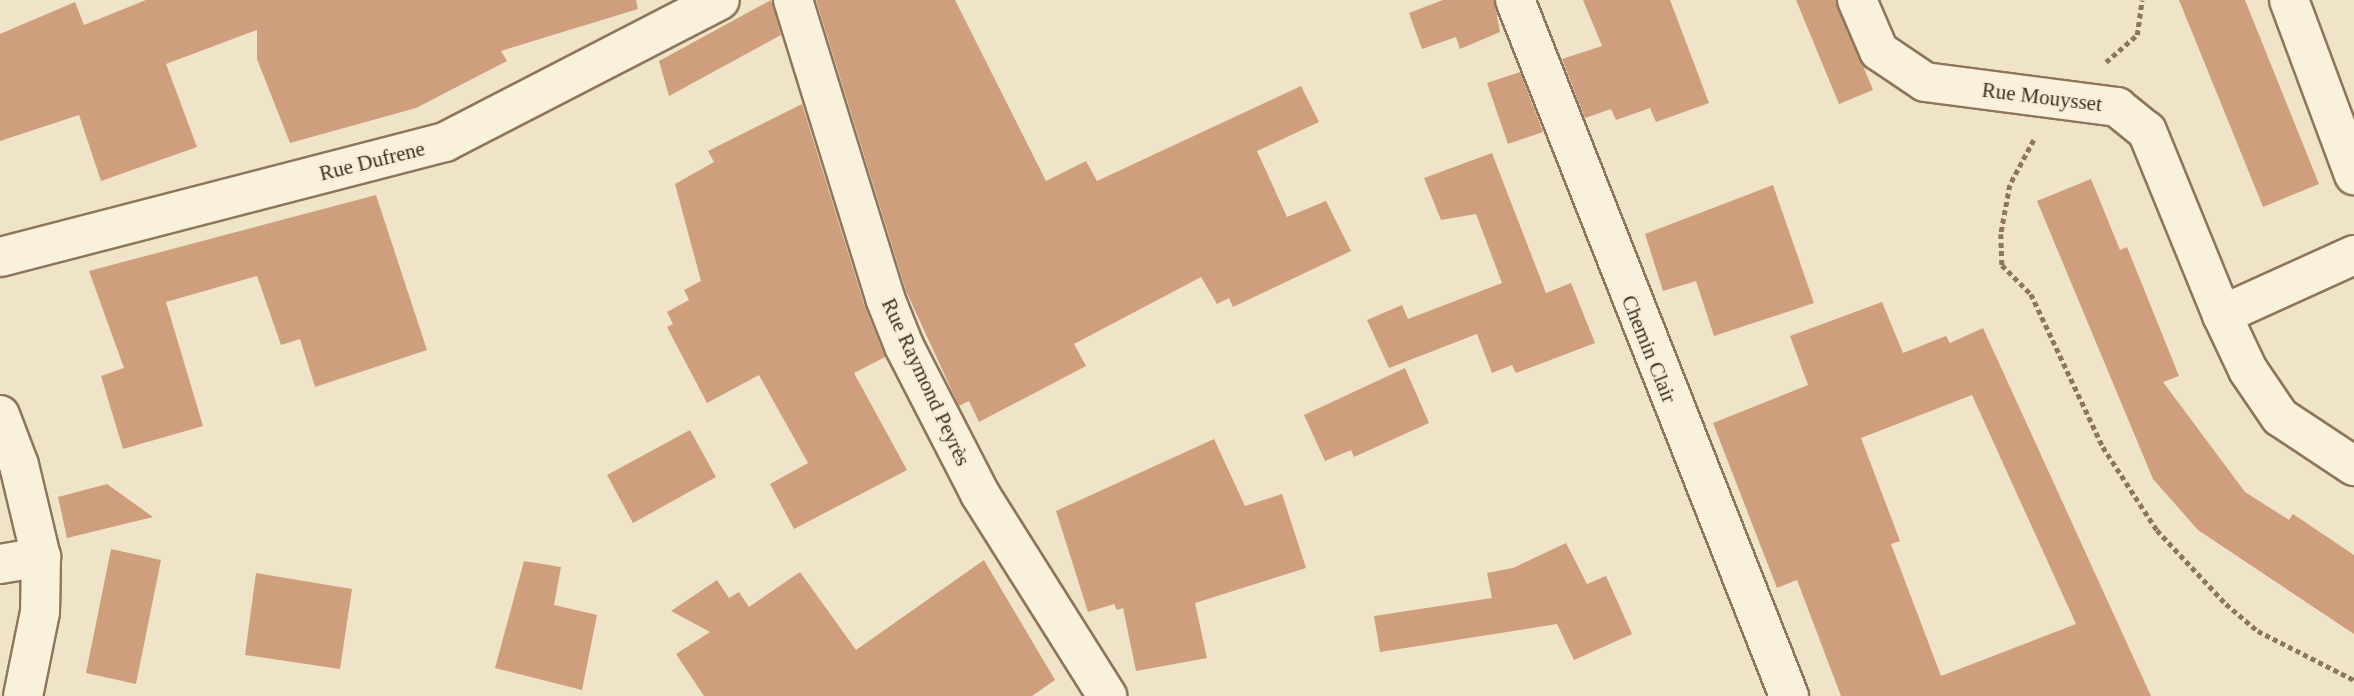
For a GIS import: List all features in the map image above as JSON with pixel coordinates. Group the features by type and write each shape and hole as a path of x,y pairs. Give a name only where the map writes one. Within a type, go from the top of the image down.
{"street":[{"name":"Rue Dufrene","path":"0,257 445,142 720,0"},
{"name":"Rue Raymond Peyrès","path":"793,0 885,298 904,346 980,494 1107,696"},
{"name":"Chemin Clair","path":"1515,0 1789,696"},
{"name":"Rue Mouysset","path":"1857,0 1879,51 1925,82 2117,107 2147,131 2222,315 2248,369 2280,417 2354,466"},
{"path":"2289,0 2354,175"},
{"path":"2222,315 2354,255"},
{"path":"0,415 19,466 41,557 40,612 23,696"},
{"path":"0,564 41,557"}],"path":[{"path":"2143,0 2137,35 2062,100 2010,185 2001,234 2002,265 2031,294 2103,447 2157,530 2226,604 2258,631 2354,680"}],"building":[{"path":"146,0 636,0 638,9 501,51 507,61 416,108 290,143 257,59 257,30 166,64 197,147 101,181 79,115 0,141 0,34 75,2 84,25"},
{"path":"771,0 781,35 669,96 659,61"},
{"path":"816,0 955,0 1046,181 1086,161 1097,181 1301,86 1319,122 1257,151 1287,217 1326,201 1351,251 1233,307 1229,298 1217,304 1201,277 1074,344 1086,366 979,422 969,401 959,406 906,291"},
{"path":"1443,0 1494,0 1500,32 1460,49 1456,37 1422,49 1409,13"},
{"path":"1583,0 1670,0 1709,103 1656,122 1650,108 1616,120 1611,109 1585,118 1562,59 1602,46"},
{"path":"1796,0 1836,0 1873,90 1839,104"},
{"path":"2179,0 2245,0 2319,184 2263,207"},
{"path":"1520,72 1543,132 1508,144 1487,83"},
{"path":"802,104 864,304 885,357 854,373 907,470 794,529 770,484 808,463 759,375 707,403 667,327 673,324 667,312 689,300 684,290 701,281 675,184 714,162 708,151"},
{"path":"1492,153 1546,293 1571,283 1595,343 1516,373 1512,365 1492,373 1477,334 1389,368 1367,320 1402,305 1408,319 1502,283 1476,214 1441,220 1424,178"},
{"path":"2091,179 2120,250 2127,247 2179,376 2163,382 2245,492 2289,520 2293,514 2354,555 2354,634 2198,530 2153,479 2037,201"},
{"path":"1773,185 1814,303 1714,336 1696,281 1663,291 1645,234"},
{"path":"376,195 427,350 315,387 300,339 281,345 257,276 166,302 203,426 123,449 101,376 124,368 89,271"},
{"path":"1882,302 1903,353 1946,336 1950,343 1983,328 2151,696 1841,696 1797,580 1777,588 1713,423 1808,385 1790,336","holes":["1972,395 2076,624 1941,676 1891,544 1900,541 1861,438"]},
{"path":"1405,368 1429,423 1354,457 1351,450 1325,461 1304,415"},
{"path":"690,430 716,477 633,523 607,475"},
{"path":"1214,439 1245,506 1282,494 1306,568 1195,603 1207,658 1136,671 1123,608 1117,610 1114,604 1088,612 1056,511"},
{"path":"107,484 153,517 67,538 58,497"},
{"path":"1566,543 1587,584 1606,576 1632,634 1574,660 1557,624 1380,652 1374,616 1492,598 1487,573 1513,568"},
{"path":"111,549 161,560 136,684 86,673"},
{"path":"984,560 1055,680 1032,696 704,696 676,654 710,632 671,611 717,580 729,598 739,592 749,607 800,572 856,650"},
{"path":"524,561 561,567 554,605 597,615 582,690 495,668"},
{"path":"256,573 352,589 340,669 245,655"}]}
